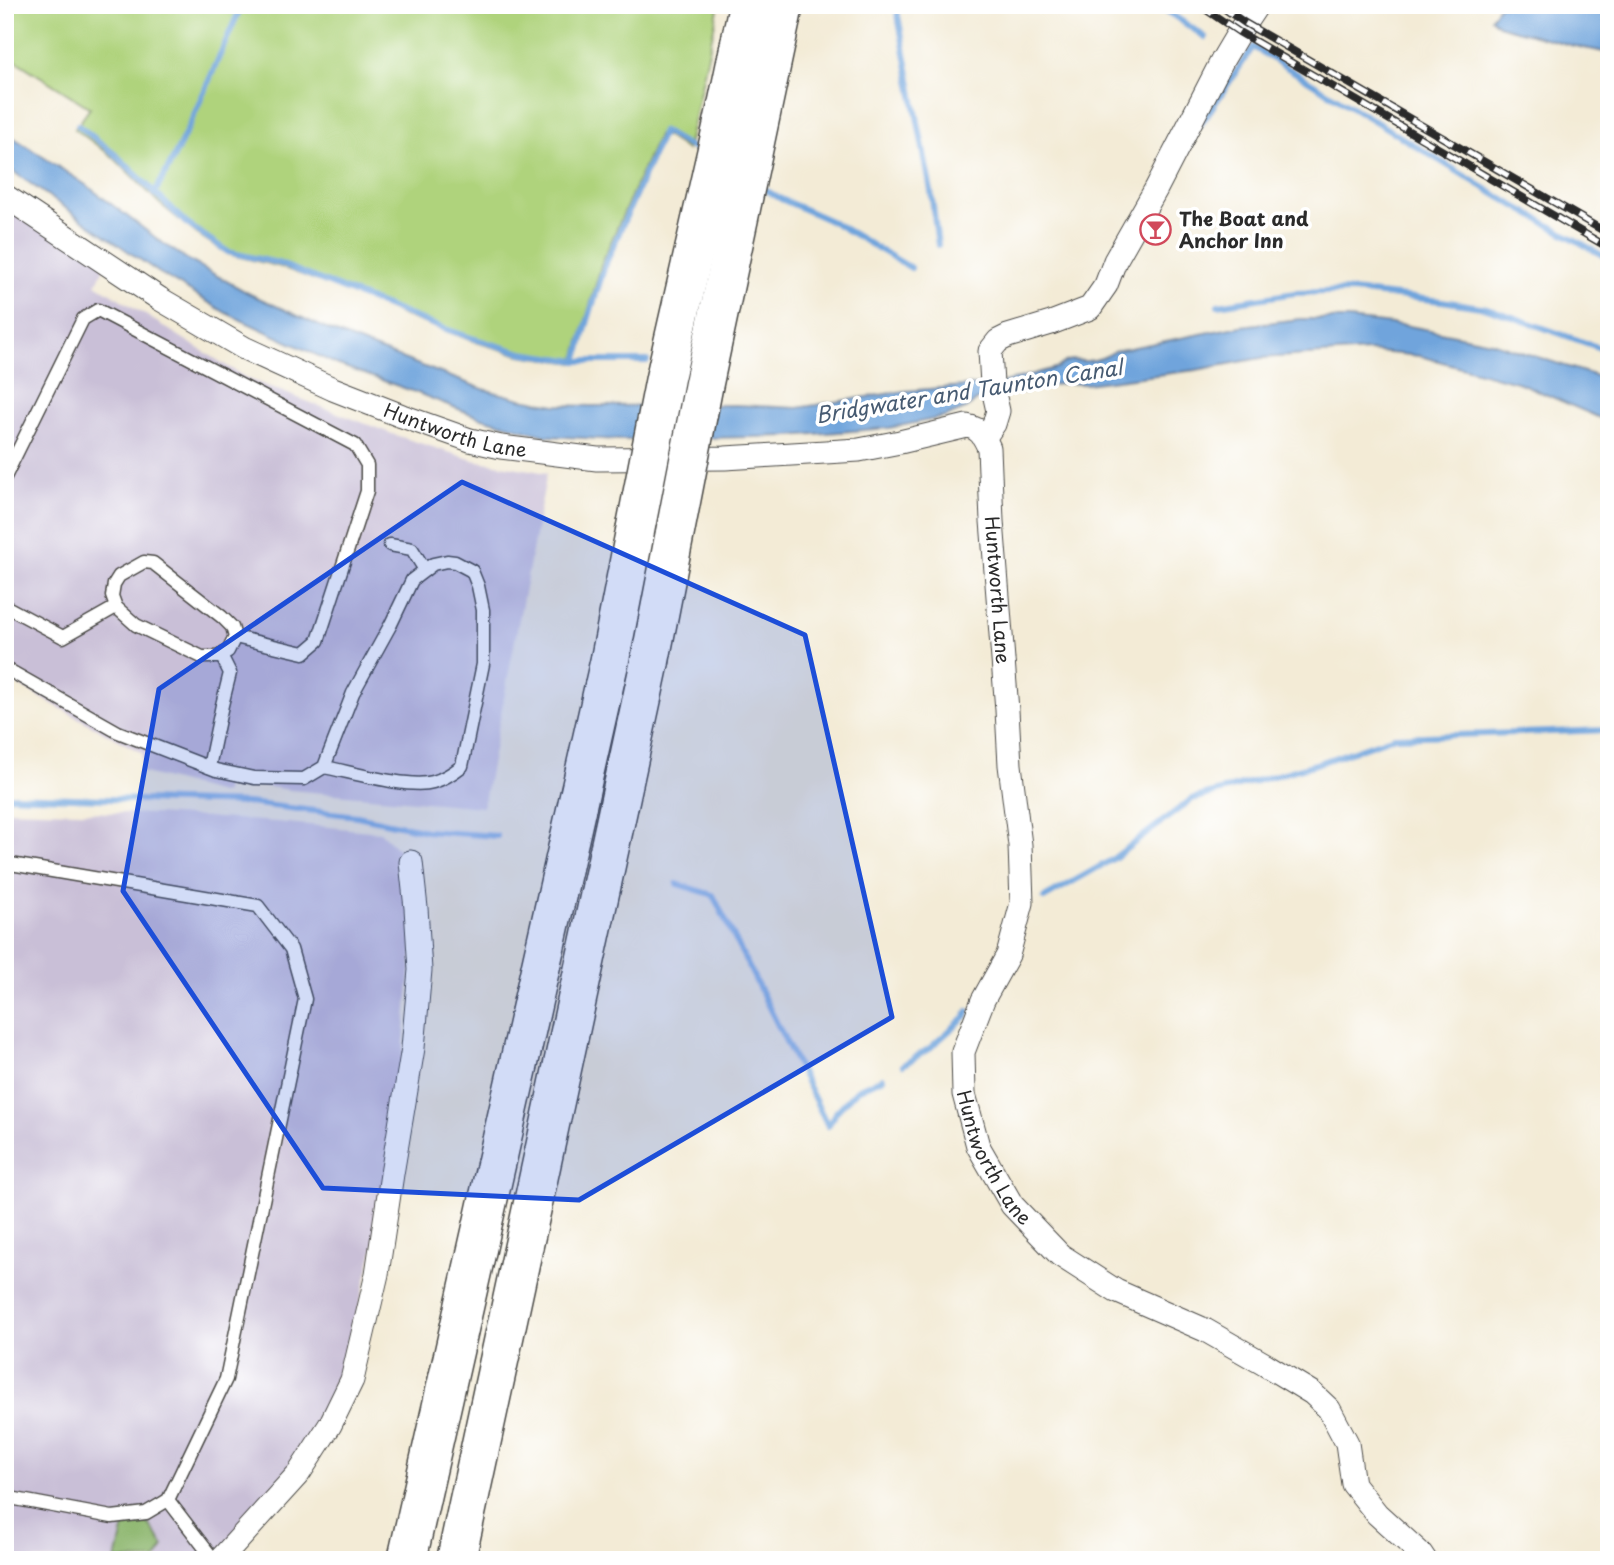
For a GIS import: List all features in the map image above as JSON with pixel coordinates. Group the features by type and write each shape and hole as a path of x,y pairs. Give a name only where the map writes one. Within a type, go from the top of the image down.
{"highway":[{"path":"407,1560 610,659 665,378 748,5"},
{"path":"456,1560 650,661 707,369 784,5"}],"street":[{"path":"985,437 994,424 998,411 992,384 990,351 998,341 1008,336 1090,308 1106,285 1115,261 1156,189 1223,59 1257,5"},
{"name":"Huntworth Lane","path":"5,195 160,299 244,348 333,389 438,429 491,445 597,459 725,458 859,450 967,426 974,427 985,437 989,448 992,522 1010,765 1020,845 1022,903 1008,955 983,1000 963,1052 964,1094 978,1146 1012,1205 1060,1255 1116,1291 1205,1330 1312,1393 1329,1409 1347,1443 1353,1484 1377,1514 1422,1554 1425,1560"},
{"path":"220,1560 299,1473 330,1425 352,1380 377,1275 413,1048 421,970 411,862"}],"lane":[{"path":"5,477 83,319 98,310 355,445 368,465 367,491 318,641 304,653 235,637"},
{"path":"390,545 412,549 425,570"},
{"path":"5,668 118,732 209,768 254,778 303,779 324,767 353,693 412,580 433,564 447,561 456,562 472,571 483,610 484,664 461,766 432,783 409,783 324,767"},
{"path":"144,562 153,563 222,617 232,627 235,637 228,651 218,657 202,657 136,625 117,607 112,596 114,583 119,576 144,562"},
{"path":"5,606 63,637 117,607"},
{"path":"209,768 230,673 221,655"},
{"path":"5,863 258,906 290,949 305,999 226,1379 168,1500 146,1513 112,1517 5,1497"},
{"path":"168,1500 214,1560"}],"highlighted area":[{"path":"462,482 805,635 892,1017 579,1200 323,1188 123,891 159,689"}],"shaded area":[{"path":"5,196 106,264 96,284 246,378 395,435 473,460 547,473 483,807 289,790 228,780 224,794 141,772 142,753 5,678"},
{"path":"5,810 157,814 380,832 411,862 416,908 392,1174 330,1425 220,1560 5,1560"}],"green space":[{"path":"5,5 719,5 687,150 666,136 658,135 602,262 574,363 520,355 479,343 281,267 228,254 197,234 159,203 113,157 75,129 90,108 5,54"},
{"path":"135,1520 149,1524 164,1546 156,1560 116,1560 124,1526"}],"water":[{"path":"1499,5 1609,5 1609,53 1498,25 1491,18"},
{"name":"Bridgwater and Taunton Canal","path":"5,132 86,185 164,244 250,294 366,345 483,389 521,399 556,405 736,405 797,408 905,391 1001,383 1059,367 1069,361 1094,360 1115,351 1241,326 1300,319 1348,319 1409,326 1491,342 1609,380 1609,422 1520,383 1420,356 1368,351 1261,358 1196,370 1085,384 1065,383 978,400 945,417 889,428 789,436 620,440 547,436 479,417 336,364 226,313 158,272 5,166"}],"waterway":[{"path":"154,194 190,124 242,5"},
{"path":"896,5 931,191 938,245"},
{"path":"1158,5 1205,37"},
{"path":"1201,124 1253,47 1501,198 1609,259"},
{"path":"78,125 116,155 186,223 228,252 278,263 434,325 522,353 577,361 647,361"},
{"path":"577,361 605,265 663,131 702,154"},
{"path":"757,185 833,222 911,268"},
{"path":"1218,305 1295,293 1352,291 1442,301 1487,308 1609,351"},
{"path":"1044,898 1113,859 1192,799 1316,764 1394,737 1609,730"},
{"path":"5,796 247,803 357,816 426,831 497,836"},
{"path":"677,884 713,895 828,1126 836,1112 857,1090 883,1078"},
{"path":"903,1065 930,1048 966,1016 968,1011"}],"railway":[{"path":"1199,5 1239,32 1609,248"},
{"path":"1219,5 1245,23 1609,234"}],"place":[{"name":"The Boat and Anchor Inn","path":"1156,230"}]}
